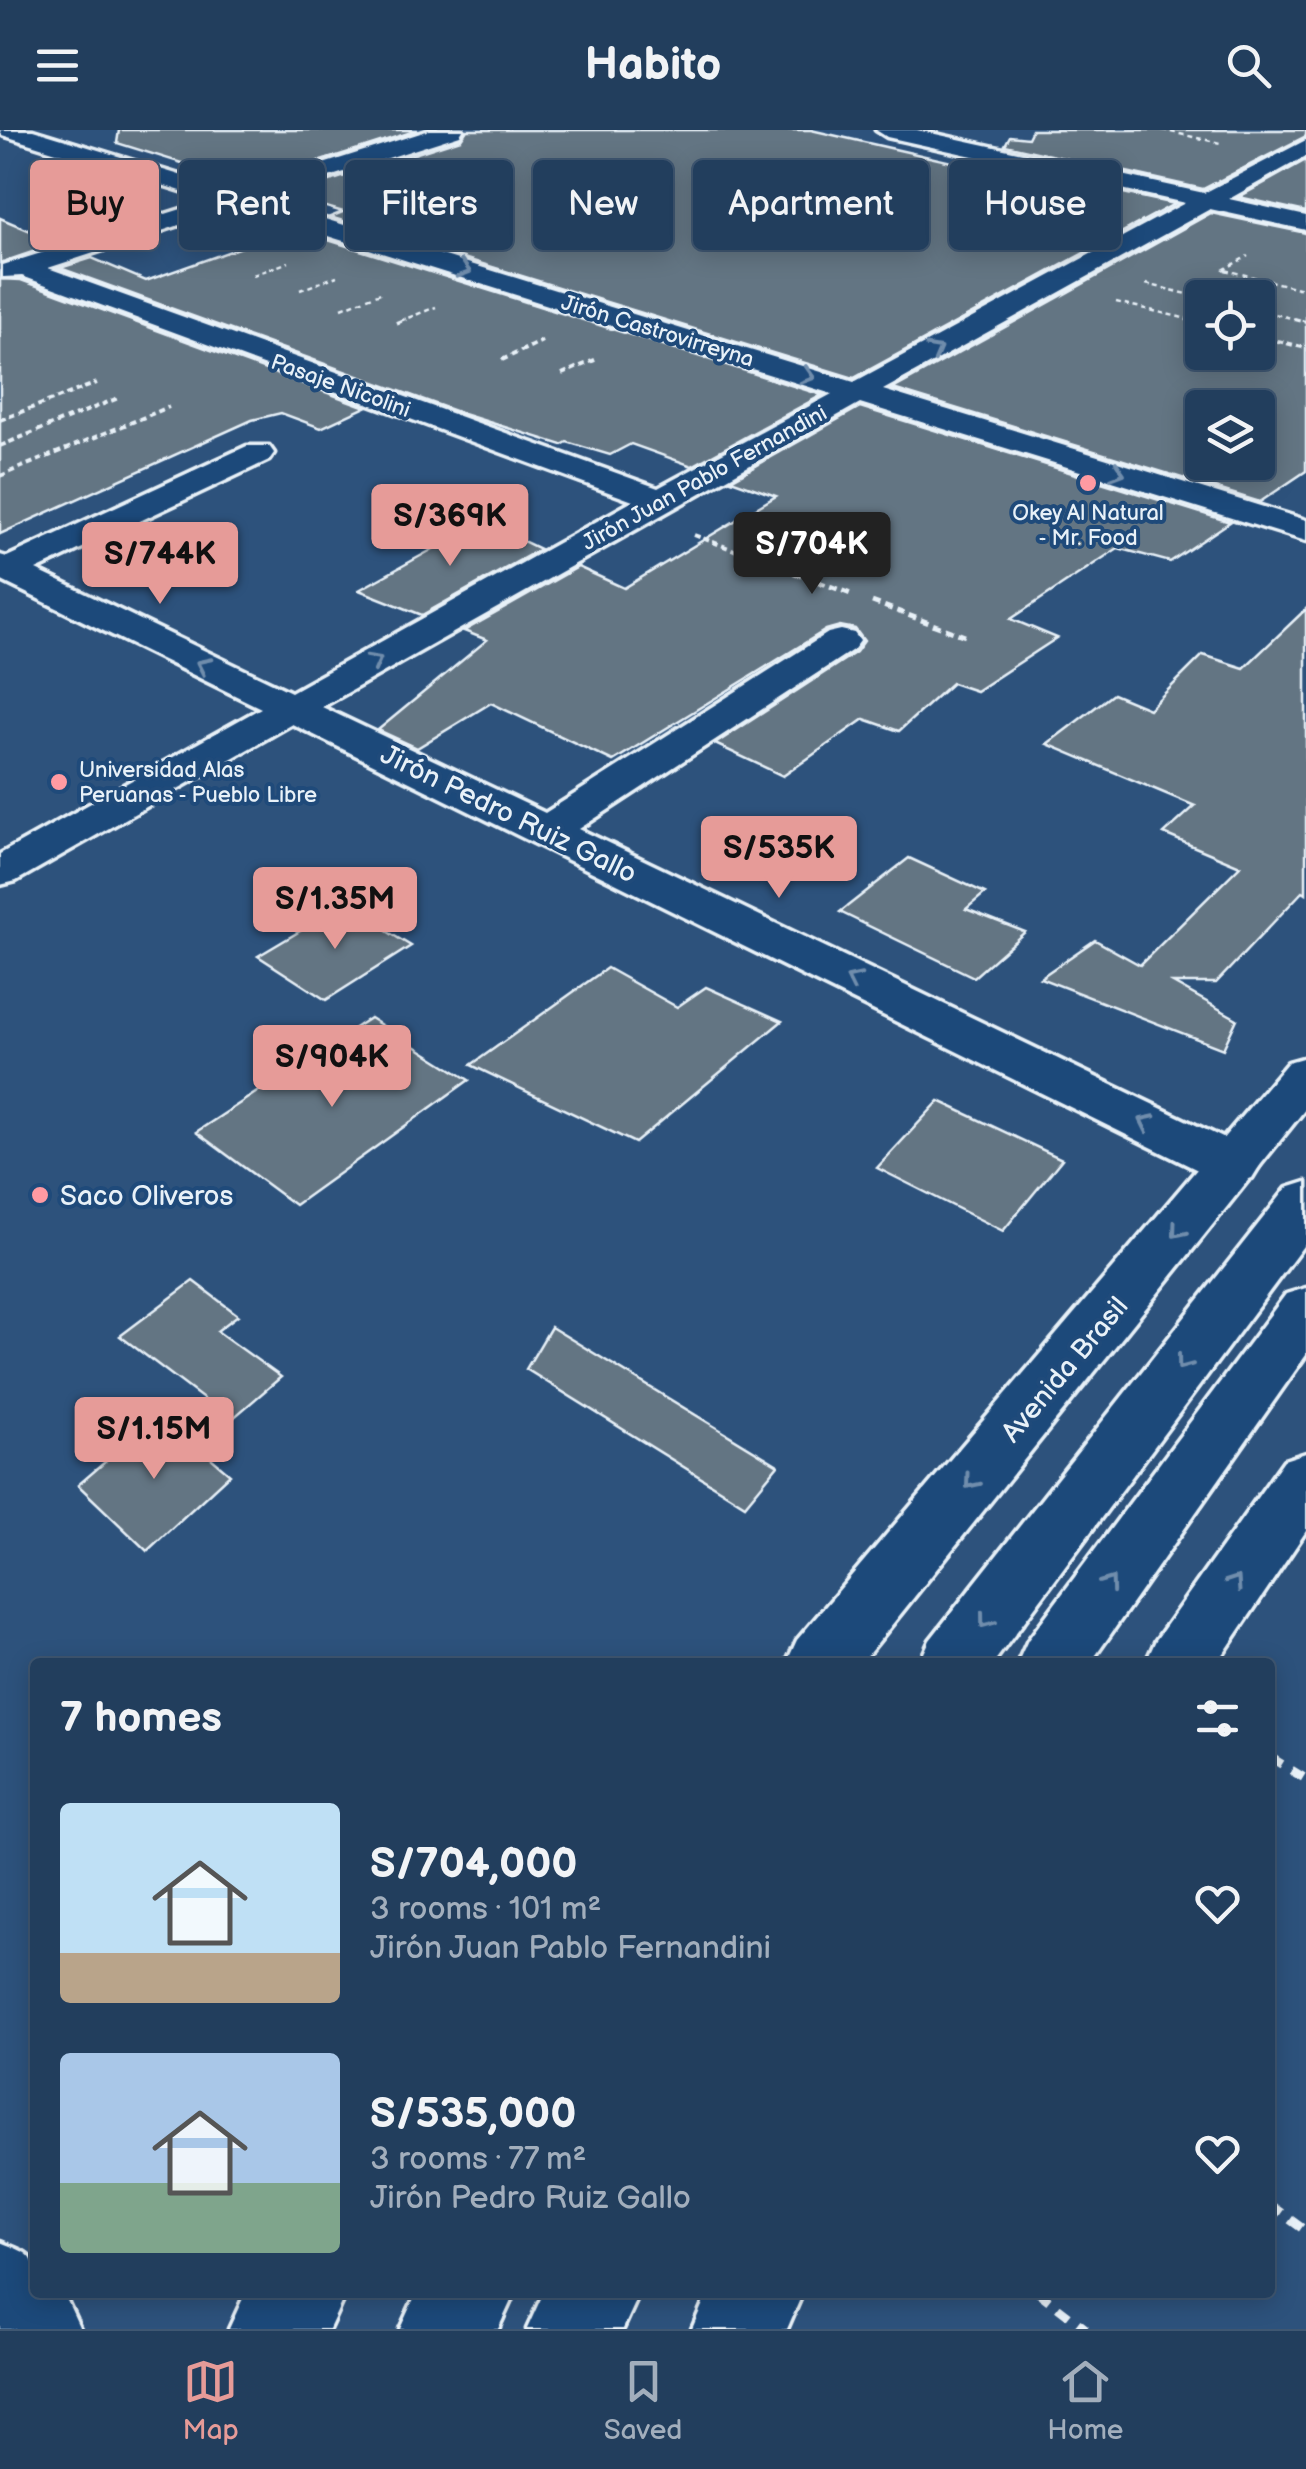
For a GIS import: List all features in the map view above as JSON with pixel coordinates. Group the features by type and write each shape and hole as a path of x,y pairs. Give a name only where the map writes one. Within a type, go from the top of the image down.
{"street":[{"name":"Jirón Castrovirreyna","path":"10,130 179,182"},
{"path":"325,171 452,130"},
{"path":"887,130 1306,223"},
{"name":"Jirón Juan Pablo Fernandini","path":"0,872 647,507 1306,147"},
{"path":"12,272 179,219"},
{"name":"Jirón Castrovirreyna","path":"325,227 1306,531"},
{"name":"Pasaje Nicolini","path":"12,272 647,507"},
{"path":"7,574 258,452"},
{"name":"Jirón Pedro Ruiz Gallo","path":"7,574 546,830 1233,1165"},
{"path":"546,830 604,797 841,641"},
{"name":"Avenida Brasil","path":"824,1658 1306,1074"},
{"path":"957,1658 1306,1202"},
{"path":"1055,1658 1306,1310"},
{"path":"1183,1658 1306,1478"},
{"path":"0,2285 36,2329"},
{"path":"273,2329 298,2298"},
{"path":"444,2329 467,2298"},
{"path":"571,2329 594,2298"},
{"path":"736,2329 756,2298"}],"path":[{"path":"1249,255 1224,270 1306,290"},
{"path":"1055,286 1185,319"},
{"path":"1275,314 1306,322"},
{"path":"1275,340 1306,348"},
{"path":"0,420 97,383"},
{"path":"0,446 118,398"},
{"path":"0,476 169,407"},
{"path":"647,507 965,636"},
{"path":"1275,1760 1306,1779"},
{"path":"1275,2209 1306,2231"},
{"path":"1046,2298 1086,2329"}],"building":[{"path":"119,130 418,130 324,160 179,162 117,143"},
{"path":"467,130 811,130 949,161 949,250 1089,250 854,378 437,250 513,250 513,160 395,160 461,139"},
{"path":"1032,130 1306,130 1306,136 1203,189 1121,171 1121,160 1072,160 1005,145 1010,136 1028,138"},
{"path":"1306,160 1306,212 1239,197"},
{"path":"345,176 345,222 330,217 343,212 325,207 325,183"},
{"path":"1121,193 1174,204 1121,233"},
{"path":"1211,213 1306,233 1306,471 1260,502 1189,480 1275,480 1275,390 1185,390 1185,479 893,389"},
{"path":"0,218 30,231 30,250 38,250 0,263"},
{"path":"325,239 345,245 345,250 360,250 822,395 692,466 631,444 610,455 567,442 562,445 463,414 60,268 92,258 146,281 234,250 325,250"},
{"path":"0,279 21,280 366,407 321,428 281,413 252,420 0,534"},
{"path":"860,407 1230,522 1170,562 1118,548 1011,619 1057,638 976,691 952,683 899,731 864,719 783,776 715,744 856,652 864,641 855,629 840,626 826,630 613,761 491,703 417,748 378,730 487,640 464,631 578,567 624,588 776,496 731,480"},
{"path":"487,524 540,549 422,615 359,590 444,543"},
{"path":"1306,609 1306,893 1303,891 1216,983 1173,983 1237,1019 1223,1049 1040,978 1095,940 1140,965 1240,866 1164,834 1195,806 1047,744 1113,694 1149,709 1203,655 1244,668"},
{"path":"909,858 985,893 966,909 1025,932 974,977 840,912"},
{"path":"344,905 411,946 326,1000 258,956"},
{"path":"607,968 677,1007 706,987 782,1021 635,1143 471,1065"},
{"path":"370,1018 469,1080 295,1205 196,1132"},
{"path":"939,1101 1062,1159 1003,1231 877,1168"},
{"path":"193,1281 238,1315 217,1331 281,1377 231,1420 120,1336"},
{"path":"551,1327 778,1465 745,1505 526,1369"},
{"path":"160,1415 230,1474 147,1551 78,1485"}],"place":[{"name":"Okey Al Natural - Mr. Food","path":"1088,483"},
{"name":"Universidad Alas Peruanas - Pueblo Libre","path":"59,782"},
{"name":"Saco Oliveros","path":"40,1195"}]}
